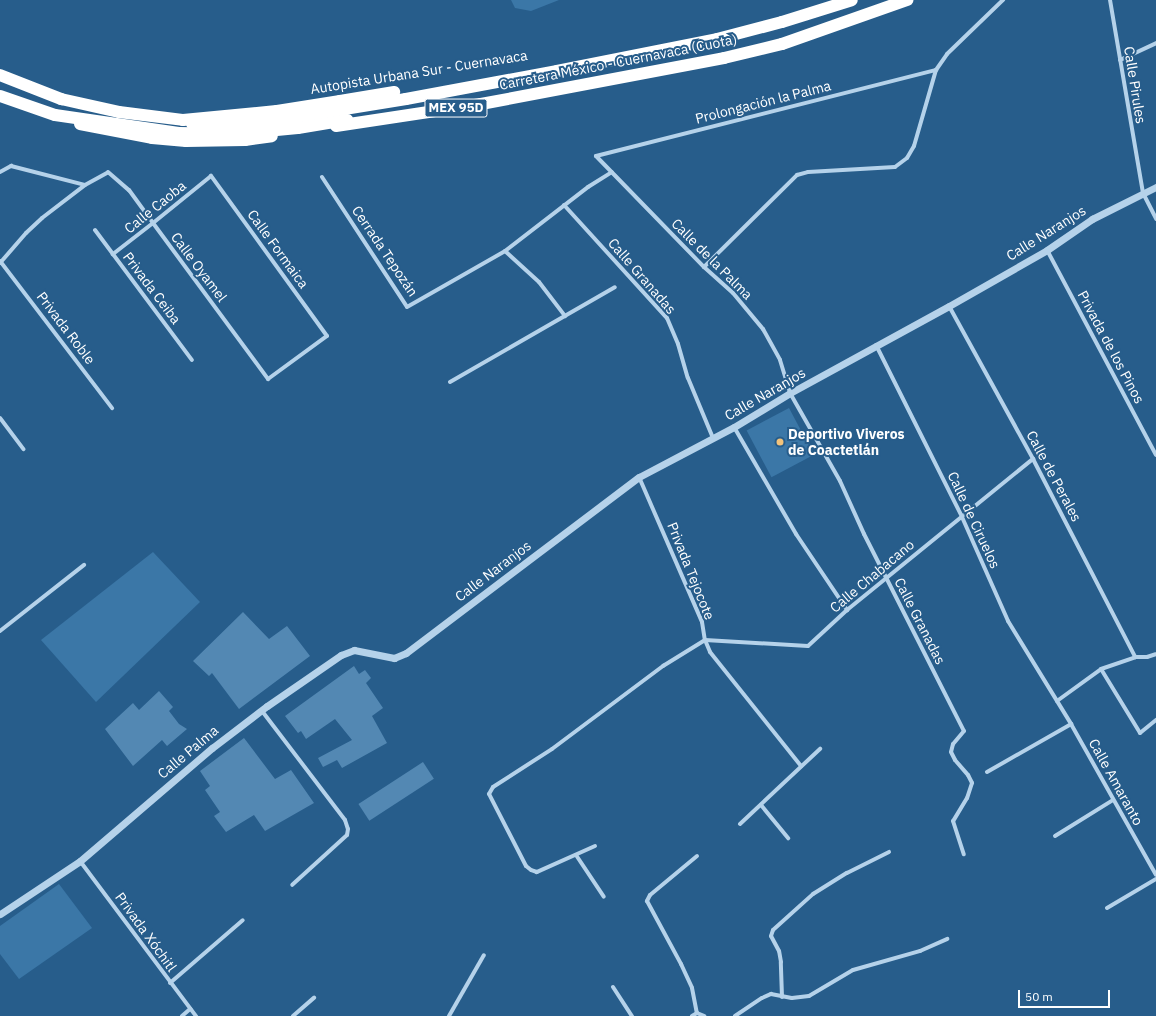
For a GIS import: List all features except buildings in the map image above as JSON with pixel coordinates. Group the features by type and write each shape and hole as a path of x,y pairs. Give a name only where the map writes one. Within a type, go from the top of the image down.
{"highway":[{"name":"Autopista Urbana Sur - Cuernavaca","path":"0,76 61,99 119,112 183,120 277,111 559,64 797,14 842,0"},
{"name":"Carretera México - Cuernavaca (Cuota)","path":"0,76 117,114 176,124 258,123 406,99 709,41 782,22 852,0"},
{"path":"0,96 55,115 179,133 236,134 298,128 707,58 793,38 897,0"},
{"name":"Carretera México - Cuernavaca (Cuota)","path":"0,96 20,105 72,122 125,133 186,141 245,140 481,104 724,58 782,44 907,0"}],"street":[{"path":"704,267 797,175 808,172 895,166 907,158 914,146 936,70 947,54 1003,0"},
{"name":"Calle Pirules","path":"1110,0 1143,193 1156,219"},
{"path":"1120,60 1156,43"},
{"name":"Prolongación la Palma","path":"596,156 936,70"},
{"name":"Calle de la Palma","path":"596,156 704,267 733,293 763,329 780,360 790,393"},
{"path":"0,172 11,166 85,185"},
{"name":"Calle Oyamel","path":"85,185 108,172 129,190 268,379"},
{"name":"Cerrada Tepozán","path":"322,177 407,307 505,251 564,205 612,172"},
{"name":"Calle Caoba","path":"113,254 211,176"},
{"name":"Calle Formaica","path":"211,176 328,336 268,379"},
{"path":"1,262 26,232 85,185"},
{"name":"Calle Naranjos","path":"406,653 639,477 734,427 790,393 949,306 1047,250 1092,219 1156,187"},
{"name":"Calle Granadas","path":"564,205 667,318 678,344 688,378 713,438"},
{"name":"Privada Ceiba","path":"95,230 192,360"},
{"name":"Privada de los Pinos","path":"1047,250 1156,455"},
{"path":"505,251 539,282 565,316"},
{"name":"Privada Roble","path":"1,262 112,408"},
{"path":"450,382 615,287"},
{"name":"Calle de Perales","path":"949,306 1033,459 1135,657"},
{"name":"Calle de Ciruelos","path":"876,346 962,517 1008,621 1057,701"},
{"name":"Calle Granadas","path":"790,393 840,481 886,577 964,731 953,744 951,752 972,783 967,798 953,821 964,854"},
{"path":"0,418 22,449"},
{"path":"734,427 796,534 847,610"},
{"name":"Calle Chabacano","path":"705,640 808,646 886,577 1033,459"},
{"name":"Privada Tejocote","path":"639,477 702,622 705,640 710,652 801,766"},
{"path":"0,631 84,565"},
{"path":"594,846 537,872 526,866 489,794 493,787 552,749 663,666 705,640"},
{"name":"Calle Palma","path":"0,914 80,861 212,748 341,655 354,650 394,658 406,653"},
{"path":"1057,701 1102,669 1135,657 1147,657 1156,654"},
{"path":"1102,669 1140,733 1156,720"},
{"name":"Calle Amaranto","path":"1057,701 1156,875"},
{"path":"262,711 345,820 348,829 347,835 292,885"},
{"path":"987,772 1071,724"},
{"path":"740,824 820,749"},
{"path":"1056,836 1113,800"},
{"path":"761,805 788,838"},
{"path":"782,997 779,951 771,936 773,930 813,894 847,873 889,852"},
{"path":"576,855 604,896"},
{"path":"697,856 650,895 647,901 681,964 692,988 697,1013"},
{"name":"Privada Xóchitl","path":"80,861 196,1016"},
{"path":"1107,908 1156,879"},
{"path":"170,983 243,920"},
{"path":"735,1016 762,998 771,994 792,998 809,996 853,970 920,951 947,939"},
{"path":"449,1016 484,954"},
{"path":"613,987 632,1016"},
{"path":"293,1016 314,998"},
{"path":"182,1016 190,1009"},
{"path":"692,1016 697,1013"},
{"path":"697,1013 704,1016"}],"shaded area":[{"path":"511,0 559,0 531,11 515,8"},
{"name":"Deportivo Viveros de Coactetlán","path":"789,408 814,455 772,477 747,431"},
{"path":"153,552 200,602 96,702 41,640"},
{"path":"59,884 92,928 19,979 0,954 0,926"}],"place":[{"name":"Deportivo Viveros de Coactetlán","path":"780,442"}]}
